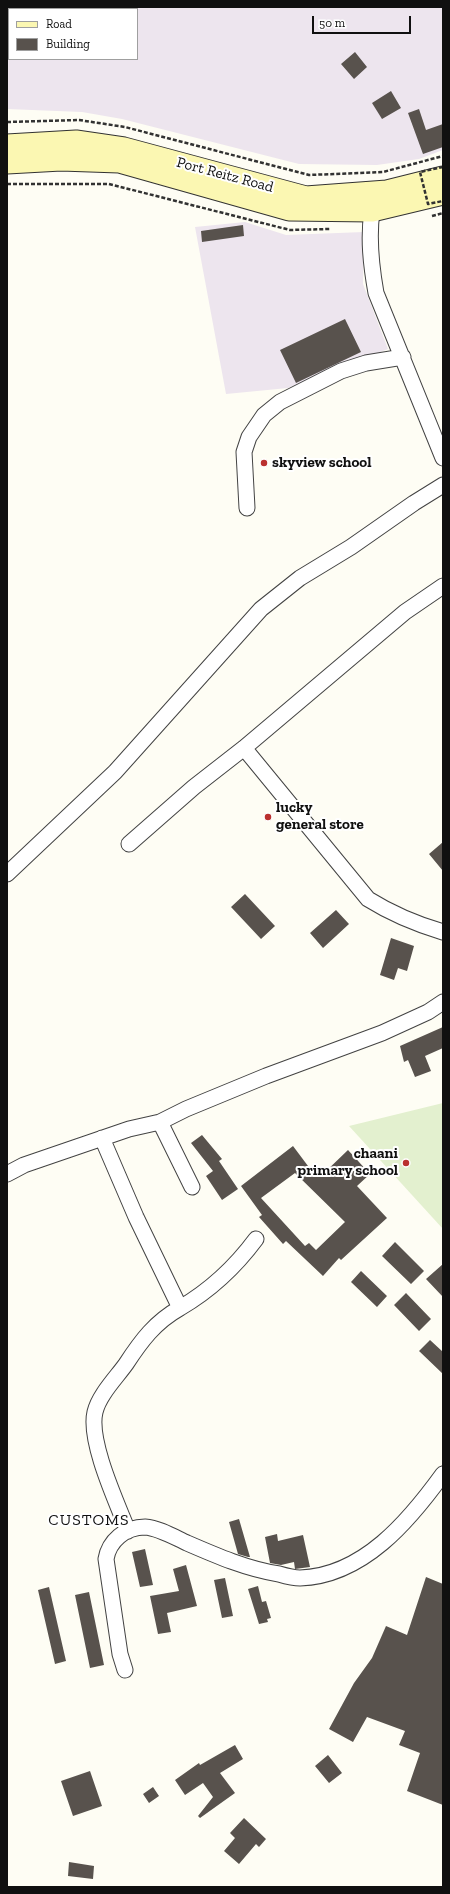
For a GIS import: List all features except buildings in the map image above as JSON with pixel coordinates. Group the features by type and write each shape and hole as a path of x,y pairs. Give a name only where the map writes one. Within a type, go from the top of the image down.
{"main road":[{"name":"Port Reitz Road","path":"7,145 76,141 124,148 306,197 387,191 443,177"},
{"path":"7,163 61,160 119,162 290,210 372,211 443,194"}],"street":[{"path":"372,211 370,228 370,265 376,293 443,458"},
{"path":"248,508 244,452 249,437 264,415 280,402 342,371 366,363 403,357"},
{"path":"7,874 115,772 261,609 300,578 352,547 414,503 443,485"},
{"path":"129,844 194,787 244,748 405,612 443,586"},
{"path":"244,748 368,899 390,913 412,923 443,932"},
{"path":"7,1174 24,1165 130,1128 160,1122 186,1109 266,1076 382,1033 428,1012 443,1002"},
{"path":"160,1122 192,1187"},
{"path":"102,1138 136,1217 180,1308"},
{"path":"128,1531 95,1439 95,1412 103,1396 151,1329 166,1316 196,1298 237,1262 256,1239"},
{"path":"125,1670 120,1654 106,1559 107,1552 118,1536 128,1531 144,1527 161,1531 226,1560 265,1572 300,1578 329,1573 353,1563 407,1521 443,1474"}],"path":[{"path":"7,122 79,120 125,127 309,175 384,172 443,156"},
{"path":"443,167 420,172 428,204 443,201"}],"shaded area":[{"path":"7,7 443,7 443,150 419,159 377,165 299,164 122,119 82,112 7,109"},
{"path":"245,222 286,235 364,232 363,284 388,349 288,388 226,394 195,227"}],"green space":[{"path":"443,1103 443,1229 349,1126"}],"place":[{"name":"skyview school","path":"264,463"},
{"name":"lucky general store","path":"268,817"},
{"name":"chaani primary school","path":"406,1163"}],"district":[{"name":"CUSTOMS","path":"89,1520"}]}
